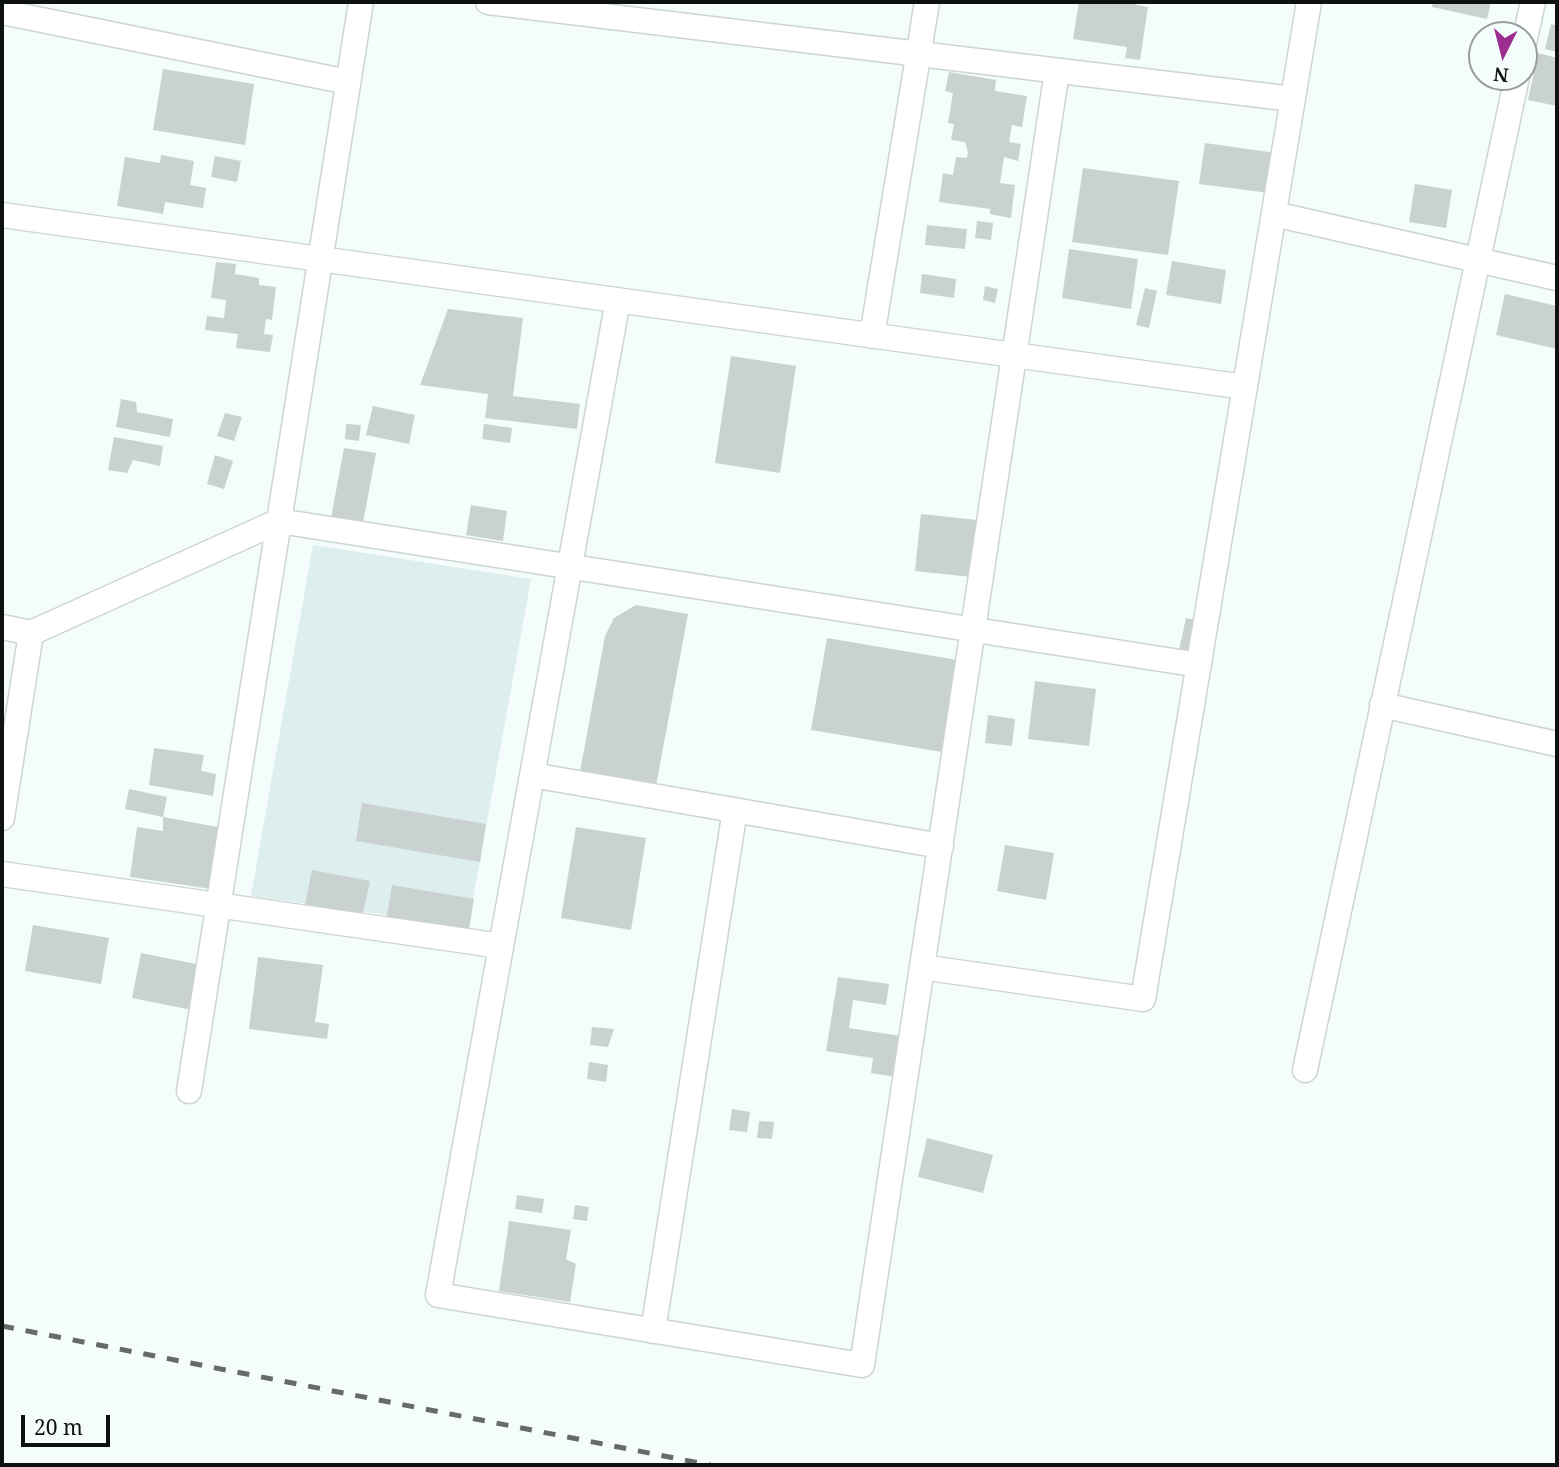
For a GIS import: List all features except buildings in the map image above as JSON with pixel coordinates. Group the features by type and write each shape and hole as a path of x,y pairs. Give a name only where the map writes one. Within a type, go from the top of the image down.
{"street":[{"path":"189,1091 361,2"},
{"path":"488,2 1293,99"},
{"path":"872,336 927,2"},
{"path":"922,967 1143,999 1309,2"},
{"path":"1529,21 1533,2"},
{"path":"2,12 348,82"},
{"path":"618,300 438,1295 863,1365 1058,71"},
{"path":"1305,1070 1514,91"},
{"path":"1274,214 1557,278"},
{"path":"2,215 1245,387"},
{"path":"2,627 31,633 279,521 1199,665"},
{"path":"2,818 31,633"},
{"path":"1382,705 1557,744"},
{"path":"532,775 941,846"},
{"path":"653,1331 735,810"},
{"path":"2,874 501,946"}],"shaded area":[{"path":"313,545 531,579 468,926 251,896"}],"railway":[{"path":"2,1326 710,1465"}]}
